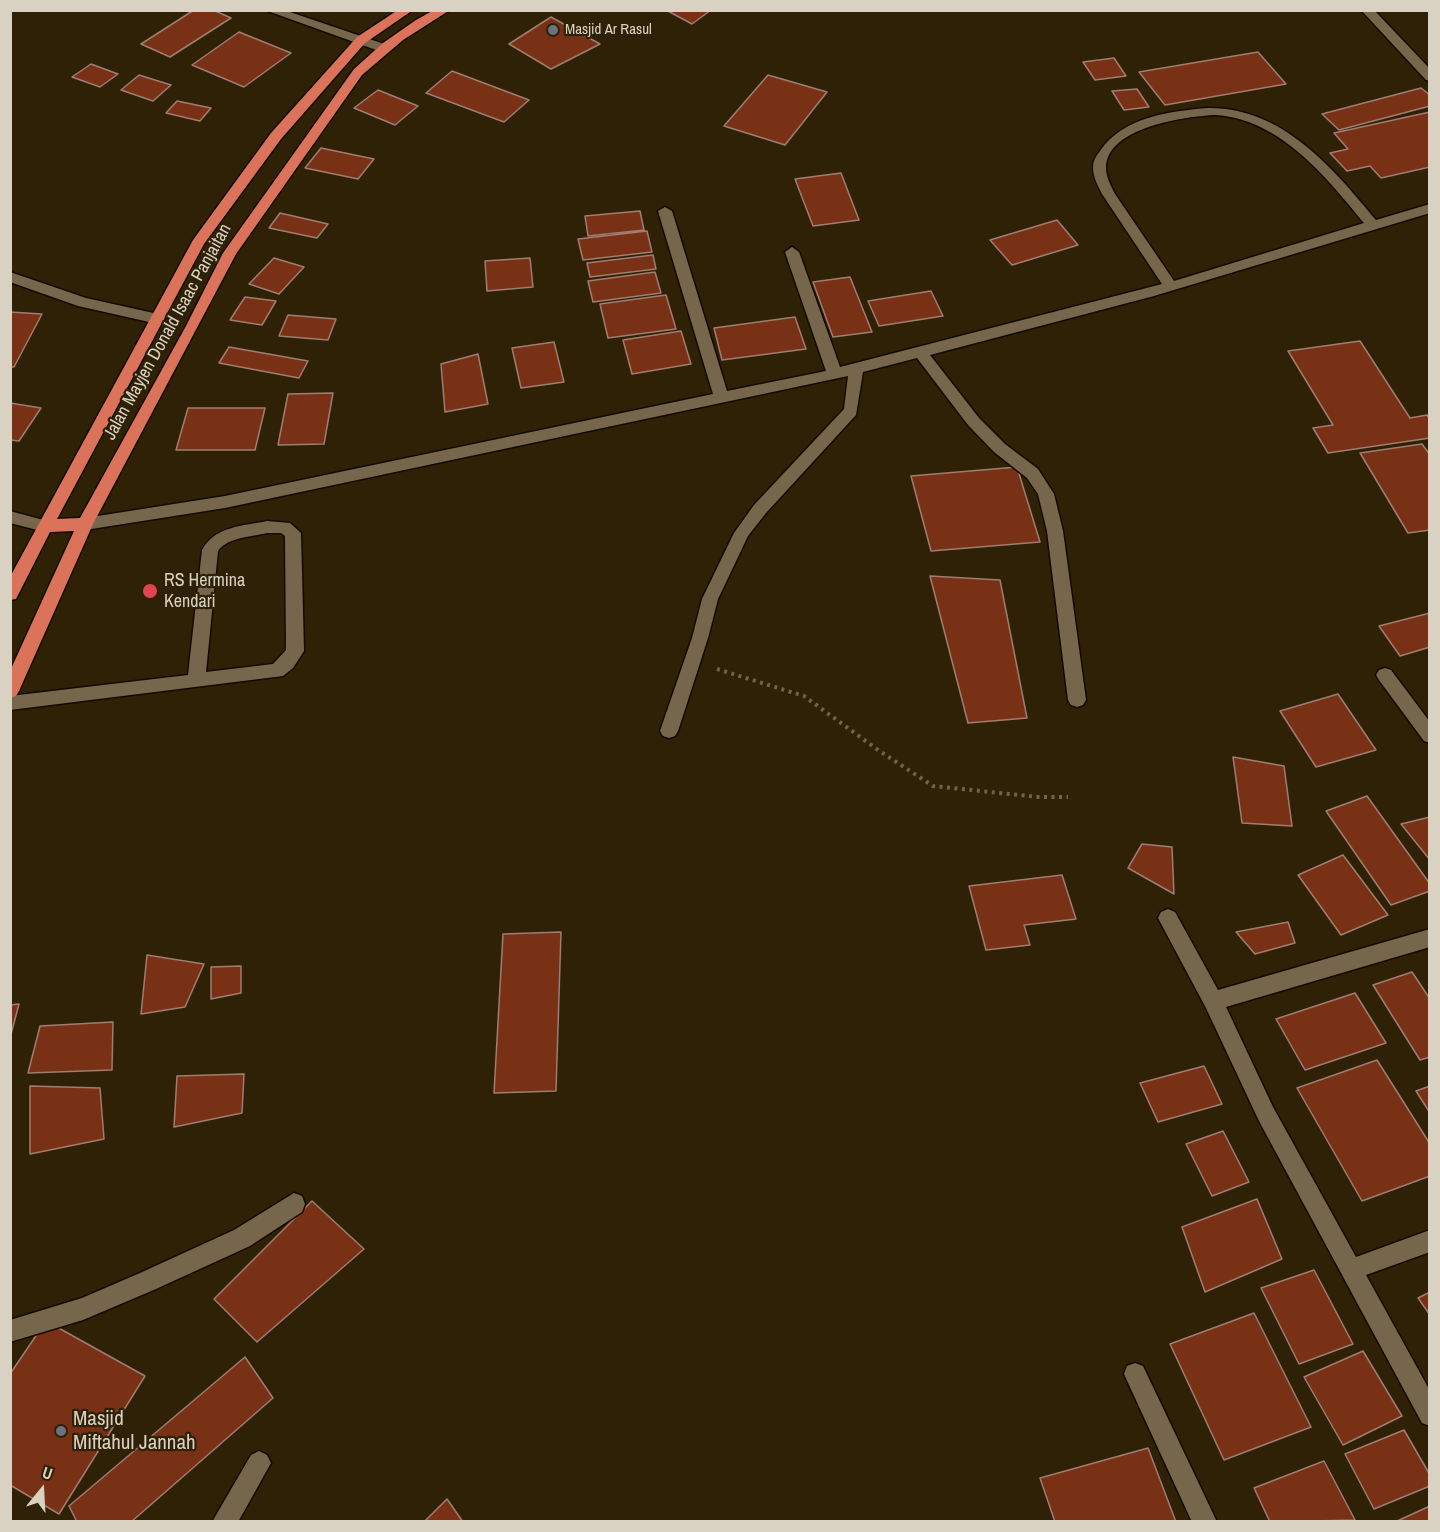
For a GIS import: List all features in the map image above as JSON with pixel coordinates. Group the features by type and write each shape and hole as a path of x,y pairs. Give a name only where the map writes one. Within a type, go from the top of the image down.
{"highway":[{"name":"Jalan Mayjen Donald Isaac Panjaitan","path":"10,594 198,243 263,154 361,40 407,10"},
{"name":"Jalan Mayjen Donald Isaac Panjaitan","path":"10,691 85,524 193,326 230,253 358,72 383,48 422,21 444,10"},
{"path":"45,525 85,524"}],"street":[{"path":"271,10 383,48"},
{"path":"1367,10 1430,76"},
{"path":"1170,286 1109,195 1099,169 1106,150 1130,129 1146,122 1198,112 1239,114 1287,138 1338,183 1372,224"},
{"path":"85,524 225,502 835,374 1170,286 1430,208"},
{"path":"665,210 722,398"},
{"path":"792,252 835,374"},
{"path":"10,277 58,296 109,311 158,319"},
{"path":"921,353 966,414 995,444 1019,460 1034,474 1045,490 1053,519 1064,586 1077,700"},
{"path":"669,732 700,638 710,599 742,533 760,509 851,411 856,369"},
{"path":"10,517 45,525"},
{"path":"10,703 196,681 277,671 287,663 295,651 293,533 284,527 267,526 228,535 217,540 210,550 196,681"},
{"path":"1385,675 1430,736"},
{"path":"1168,918 1213,1002 1266,1114 1430,1415"},
{"path":"1213,1002 1430,938"},
{"path":"10,1331 83,1309 159,1276 242,1238 294,1204"},
{"path":"1350,1270 1430,1242"},
{"path":"1135,1374 1205,1521"},
{"path":"224,1521 259,1463"}],"path":[{"path":"691,660 804,696 878,750 933,786 1038,797 1068,797"}],"building":[{"path":"194,10 213,10 231,18 170,57 141,44"},
{"path":"666,10 711,10 692,24"},
{"name":"Masjid Ar Rasul","path":"551,17 600,44 551,69 509,44"},
{"path":"239,32 291,53 244,87 192,65"},
{"path":"1258,52 1286,84 1165,105 1139,72"},
{"path":"1114,58 1126,76 1095,80 1083,62"},
{"path":"91,64 118,74 100,87 72,77"},
{"path":"452,71 529,100 504,122 426,93"},
{"path":"139,75 171,85 153,101 121,90"},
{"path":"768,75 827,92 785,145 724,126"},
{"path":"1421,88 1430,95 1430,106 1339,130 1322,114"},
{"path":"1137,89 1149,107 1124,110 1112,91"},
{"path":"378,90 418,106 395,125 354,108"},
{"path":"177,101 211,108 200,121 166,113"},
{"path":"1430,112 1430,167 1381,178 1370,166 1347,171 1330,153 1348,149 1334,133"},
{"path":"321,148 374,159 358,179 305,168"},
{"path":"841,173 859,220 813,226 795,179"},
{"path":"640,211 644,230 588,236 585,216"},
{"path":"280,213 328,224 317,238 269,228"},
{"path":"1057,220 1078,245 1012,265 990,240"},
{"path":"647,231 652,252 583,260 578,239"},
{"path":"653,255 656,269 590,277 587,263"},
{"path":"274,258 304,267 279,294 249,284"},
{"path":"530,258 533,287 487,291 485,261"},
{"path":"655,272 661,293 593,302 588,281"},
{"path":"850,277 872,332 833,337 813,282"},
{"path":"931,291 943,316 879,326 868,301"},
{"path":"666,295 676,329 608,338 600,304"},
{"path":"245,297 276,301 262,325 230,320"},
{"path":"10,312 42,314 14,367 10,367"},
{"path":"288,315 336,319 328,340 279,336"},
{"path":"795,317 806,349 722,360 714,328"},
{"path":"681,331 691,364 632,374 623,340"},
{"path":"1360,341 1410,418 1427,415 1430,419 1430,438 1328,453 1313,428 1333,425 1288,351"},
{"path":"554,342 564,382 521,388 512,348"},
{"path":"229,347 308,361 299,378 219,363"},
{"path":"478,354 488,404 445,412 441,364"},
{"path":"333,393 324,444 278,445 288,394"},
{"path":"10,403 41,408 19,441 10,440"},
{"path":"188,408 265,408 255,450 176,450"},
{"path":"1422,444 1430,455 1430,530 1408,533 1360,453"},
{"path":"1017,467 1040,542 931,551 911,476"},
{"path":"930,576 1000,580 1027,718 968,723"},
{"path":"1430,613 1430,647 1400,656 1379,626"},
{"path":"1338,694 1376,750 1316,767 1280,711"},
{"path":"1233,757 1284,766 1292,826 1242,823"},
{"path":"1367,796 1430,884 1430,891 1391,905 1326,811"},
{"path":"1430,817 1430,860 1401,824"},
{"path":"1142,844 1172,847 1174,894 1128,868"},
{"path":"1343,855 1388,915 1341,935 1298,875"},
{"path":"1062,875 1076,919 1024,925 1030,945 986,950 969,886"},
{"path":"1288,922 1295,943 1255,954 1236,932"},
{"path":"561,932 556,1091 494,1093 503,934"},
{"path":"147,955 204,964 185,1007 141,1014"},
{"path":"241,966 241,993 211,999 211,967"},
{"path":"1412,972 1430,999 1430,1057 1420,1060 1373,985"},
{"path":"1355,993 1386,1043 1305,1070 1276,1019"},
{"path":"19,1004 10,1038 10,1005"},
{"path":"113,1022 112,1070 28,1073 40,1026"},
{"path":"1377,1060 1430,1144 1430,1176 1362,1201 1297,1088"},
{"path":"1204,1066 1222,1104 1158,1122 1140,1083"},
{"path":"244,1074 242,1113 174,1127 177,1076"},
{"path":"30,1086 100,1088 104,1139 30,1154"},
{"path":"1430,1086 1430,1113 1416,1091"},
{"path":"1223,1131 1249,1182 1212,1196 1186,1144"},
{"path":"1257,1199 1282,1259 1205,1292 1182,1227"},
{"path":"312,1201 364,1249 257,1342 214,1299"},
{"path":"1314,1270 1353,1344 1299,1364 1261,1288"},
{"path":"1430,1292 1430,1315 1418,1298"},
{"path":"1254,1313 1311,1427 1224,1460 1170,1344"},
{"name":"Masjid Miftahul Jannah","path":"46,1321 145,1376 59,1514 10,1485 10,1374"},
{"path":"1363,1351 1402,1416 1343,1445 1304,1377"},
{"path":"245,1357 273,1398 131,1522 77,1522 69,1506"},
{"path":"1404,1430 1430,1475 1430,1486 1374,1509 1345,1454"},
{"path":"1148,1448 1176,1522 1055,1522 1040,1478"},
{"path":"1324,1461 1355,1520 1270,1522 1254,1488"},
{"path":"447,1499 463,1522 424,1522"},
{"path":"1430,1506 1430,1522 1395,1522"}],"place":[{"name":"Masjid Ar Rasul","path":"553,30"},
{"name":"RS Hermina Kendari","path":"150,591"},
{"name":"Masjid Miftahul Jannah","path":"61,1431"}]}
